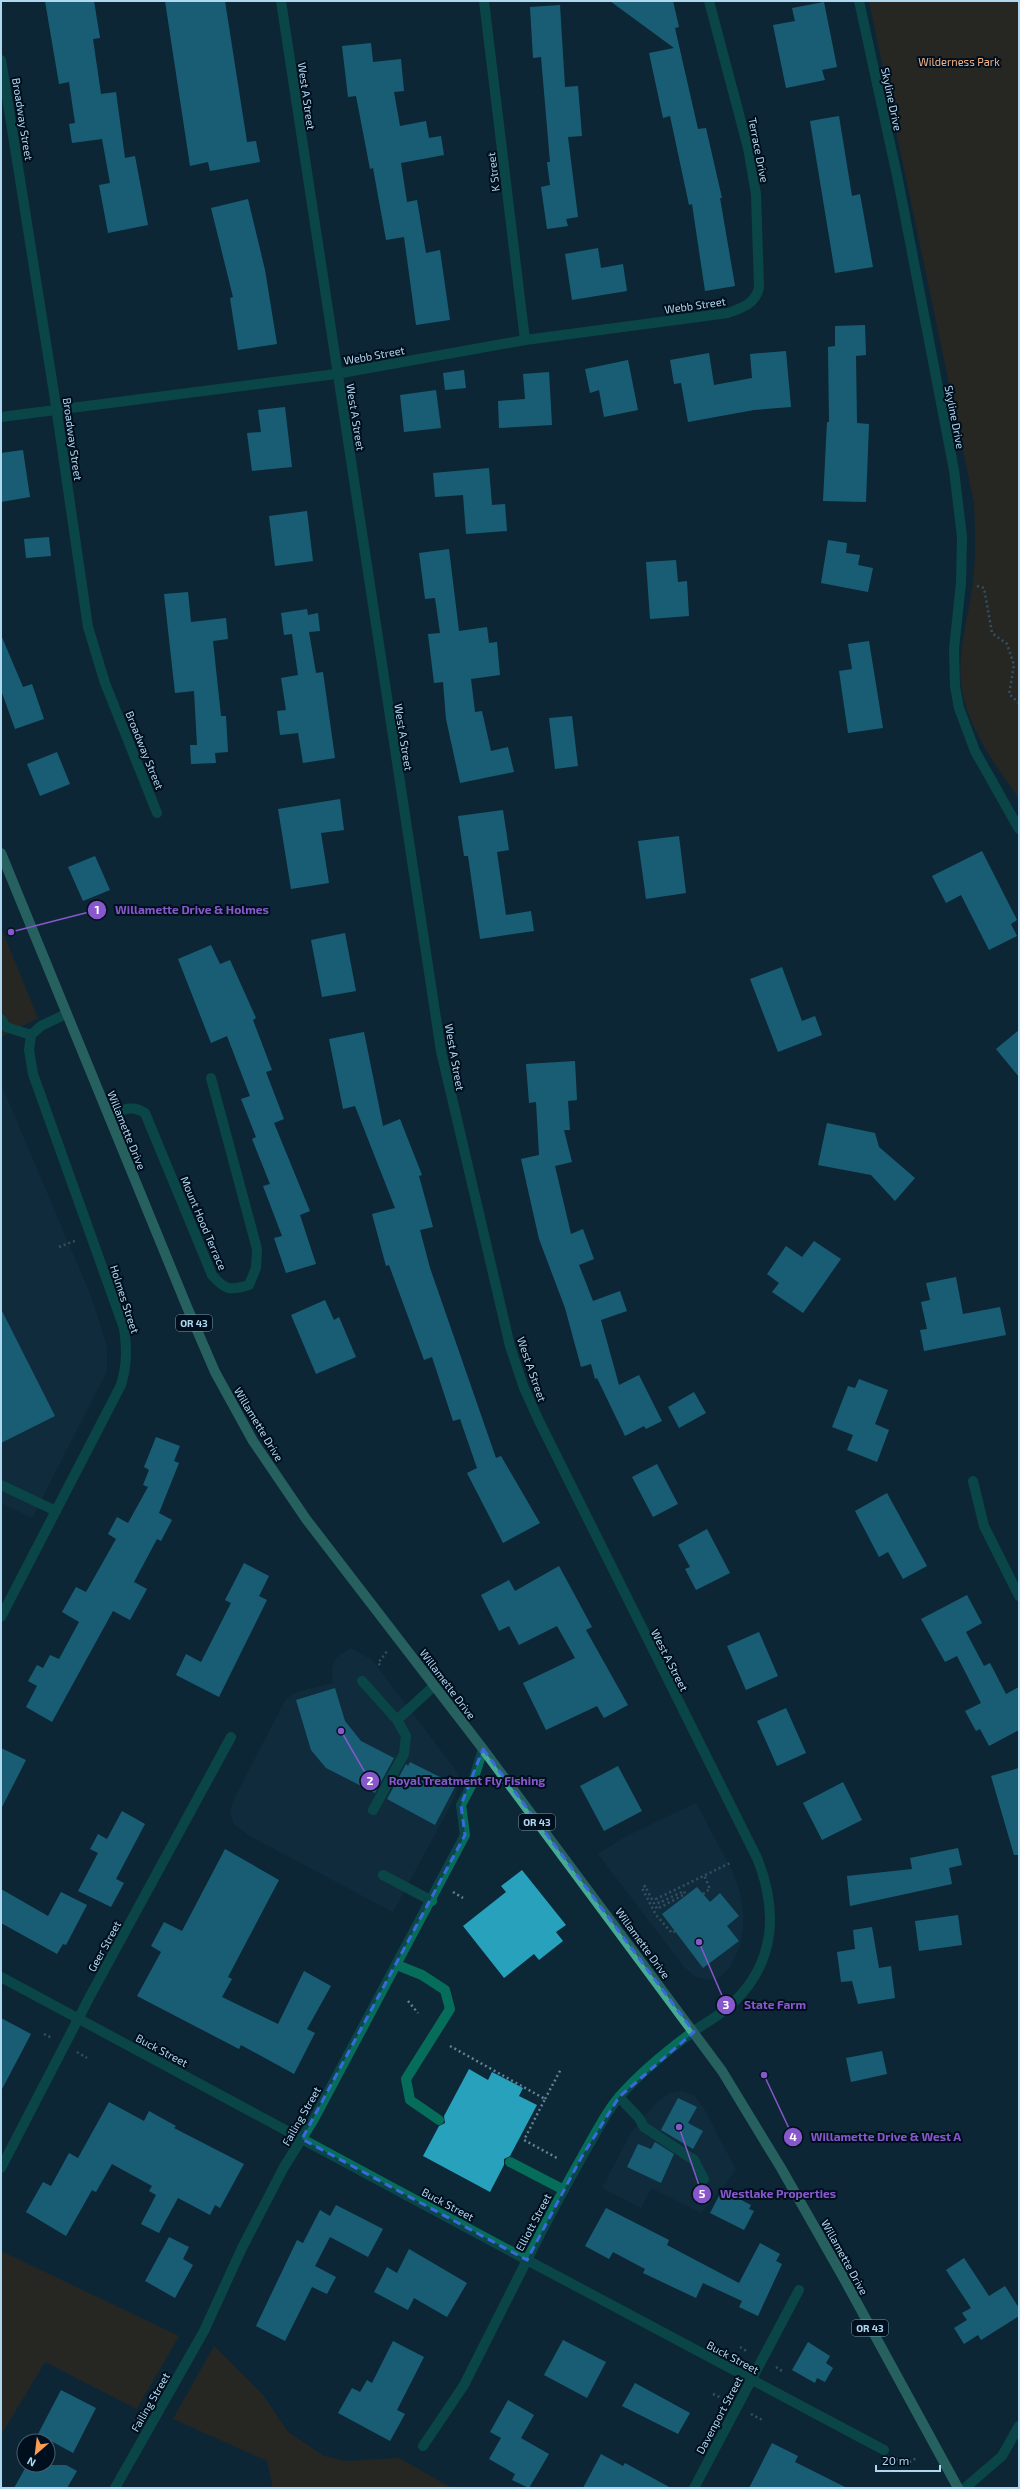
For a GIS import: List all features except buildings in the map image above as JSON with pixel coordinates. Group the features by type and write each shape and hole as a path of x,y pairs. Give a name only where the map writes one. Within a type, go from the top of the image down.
{"main road":[{"name":"Willamette Drive","path":"1,852 66,1014 215,1372 253,1441 306,1520 483,1749 722,2071 781,2168 958,2488"}],"street":[{"name":"West A Street","path":"281,1 336,374 441,1051 510,1346 524,1388 539,1421 738,1820 767,1886 771,1925 767,1947 757,1970 746,1988 733,2003 694,2032"},
{"name":"K Street","path":"484,1 525,340"},
{"name":"Terrace Drive","path":"709,1 748,148 756,194 759,288 756,297 750,304"},
{"name":"Skyline Drive","path":"859,1 898,180 954,470 962,537 961,583 954,649 955,686 960,708 975,752 1019,829"},
{"name":"Broadway Street","path":"1,60 56,409 88,627 105,683 157,813"},
{"name":"Webb Street","path":"1,417 336,374 525,340 728,313 750,304"},
{"path":"1,1019 6,1027 31,1035 41,1026 66,1014"},
{"name":"Holmes Street","path":"1,1617 121,1385 127,1355 124,1328 33,1074 29,1050 31,1035"},
{"name":"Mount Hood Terrace","path":"108,1116 128,1108 137,1108 145,1113 212,1275 220,1285 234,1290 249,1285 256,1268 257,1249 211,1078"},
{"path":"973,1481 984,1526 1019,1596"},
{"path":"1,1485 56,1511"},
{"path":"362,1681 397,1720 406,1736 404,1754 373,1810"},
{"path":"397,1720 434,1686"},
{"name":"Geer Street","path":"1,2168 79,2018 231,1737"},
{"name":"Failing Street","path":"115,2488 204,2331 242,2248 432,1901 465,1835 461,1805 472,1782 483,1749"},
{"path":"383,1875 432,1901"},
{"path":"397,1964 422,1975 446,1990 450,2009 406,2079 410,2100 439,2120"},
{"name":"Buck Street","path":"1,1977 884,2450"},
{"name":"Elliott Street","path":"423,2446 464,2385 527,2260 605,2116 619,2097 694,2032"},
{"path":"619,2097 639,2118 644,2128 694,2160 704,2179"},
{"path":"510,2162 564,2190"},
{"name":"Davenport Street","path":"694,2488 799,2290"},
{"path":"965,2488 1002,2456 1019,2426"}],"path":[{"path":"961,583 984,588 992,633 1007,644 1014,665 1009,694 1019,703"},
{"path":"59,1247 76,1240"},
{"path":"675,1931 672,1933 656,1915 642,1888 645,1886 657,1909 685,1894 684,1891 659,1903 656,1899 730,1863"},
{"path":"703,1894 710,1889 704,1875"},
{"path":"408,2001 418,2012"},
{"path":"450,2046 545,2099"},
{"path":"76,2051 87,2058"},
{"path":"557,2158 524,2140 561,2069"},
{"path":"775,2367 782,2371"},
{"path":"751,2413 764,2421"},
{"path":"884,2450 902,2463 906,2464 918,2457"}],"highlighted area":[{"path":"483,1749 694,2032 619,2097 581,2158 527,2260 302,2139 465,1835 461,1805"}],"shaded area":[{"path":"1,1084 92,1299 107,1347 107,1371 32,1518 1,1503"},
{"path":"351,1648 372,1660 457,1772 459,1778 455,1797 393,1912 250,1836 234,1824 230,1811 235,1797 286,1699 297,1692 333,1683 332,1668 336,1658"},
{"path":"696,1803 732,1871 739,1889 743,1911 743,1928 740,1946 730,1967 721,1976 710,1980 696,1977 685,1968 598,1854 627,1836"},
{"path":"683,2091 694,2095 703,2107 736,2170 701,2213 651,2188 641,2208 602,2188 631,2133 656,2103 670,2093"}],"green space":[{"name":"Wilderness Park","path":"869,1 1019,1 1019,799 984,747 971,719 962,689 962,648 974,572 974,503"},
{"path":"1,928 38,1018 1,1037"},
{"path":"1,2251 179,2336 137,2409 45,2362 1,2435"},
{"path":"214,2346 263,2395 288,2432 324,2456 346,2461 399,2458 452,2488 273,2488 267,2461 173,2419"}],"place":[{"name":"Willamette Drive & Holmes","path":"11,932"},
{"name":"Royal Treatment Fly Fishing","path":"341,1731"},
{"name":"State Farm","path":"699,1942"},
{"name":"Willamette Drive & West A","path":"764,2075"},
{"name":"Westlake Properties","path":"679,2127"}]}
